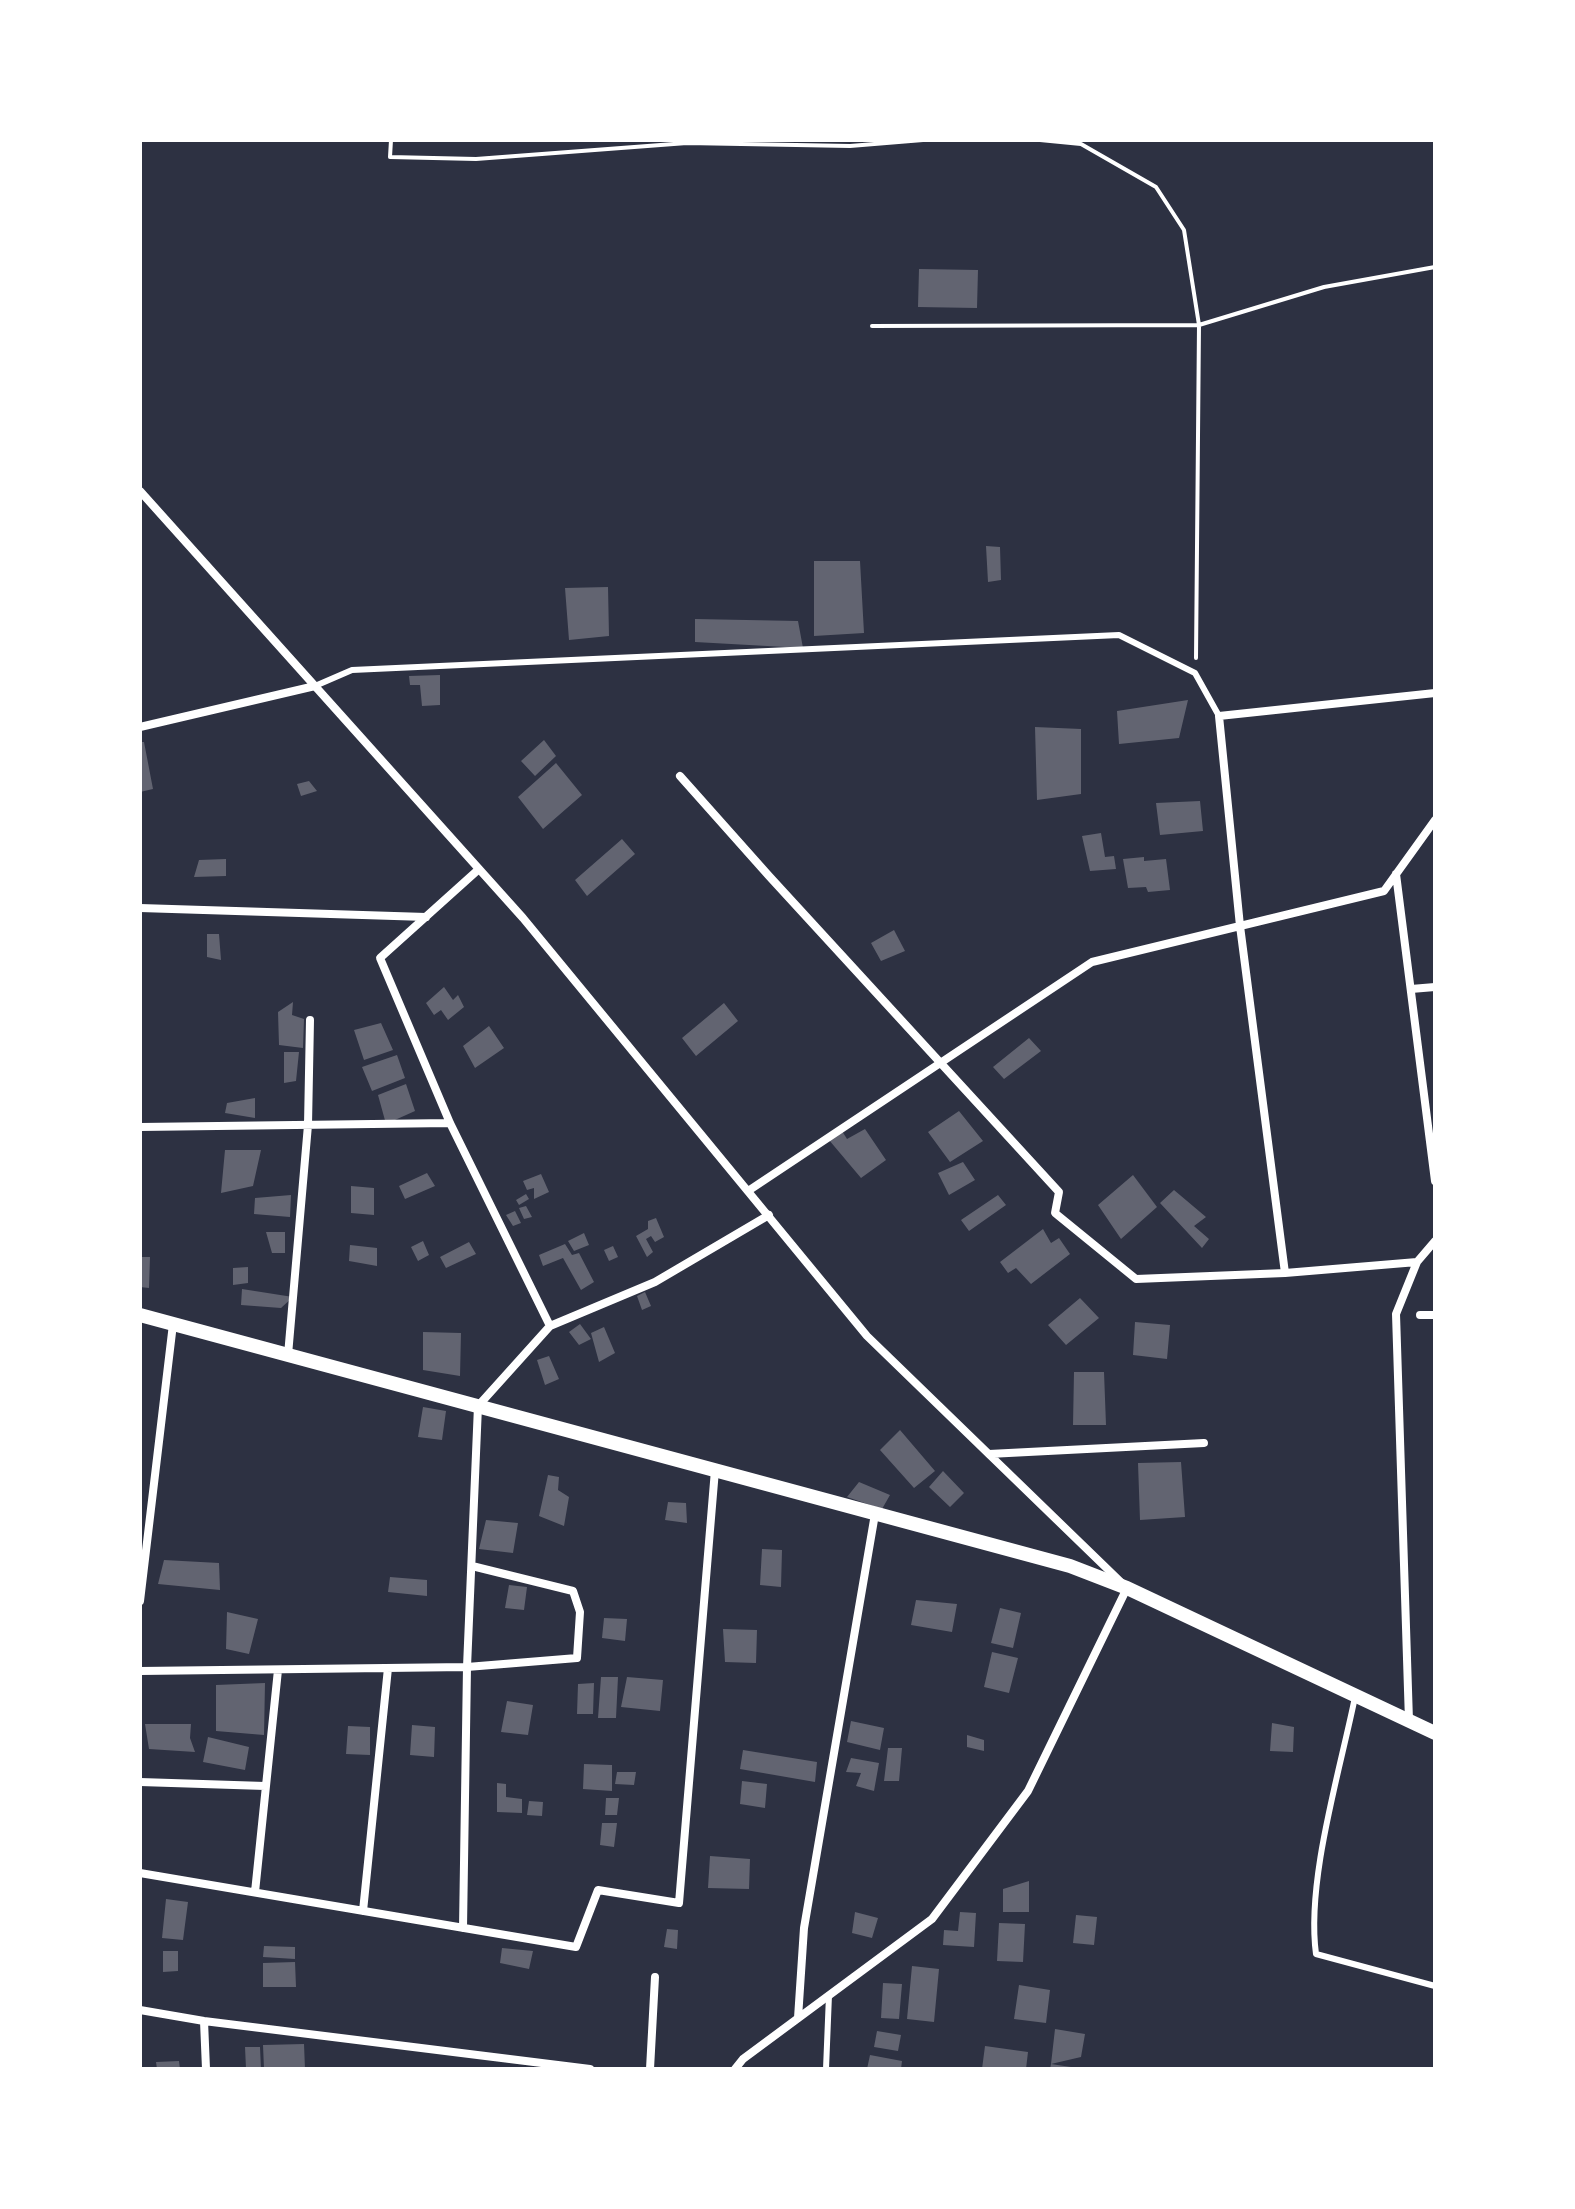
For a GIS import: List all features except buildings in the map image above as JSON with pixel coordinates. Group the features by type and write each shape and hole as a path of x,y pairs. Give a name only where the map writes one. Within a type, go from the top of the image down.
{"street":[{"path":"140,491 523,918 867,1336 1127,1588"},
{"path":"140,727 315,686"},
{"path":"1285,1273 1240,926 1219,716 1435,693"},
{"path":"680,776 1059,1192 1055,1213 1136,1279 1285,1273 1417,1262"},
{"path":"748,1191 1092,962 1384,891 1435,820"},
{"path":"479,869 380,958 450,1123 550,1326"},
{"path":"1396,874 1435,1181"},
{"path":"140,908 426,917"},
{"path":"1411,989 1435,987"},
{"path":"288,1355 308,1125 310,1020"},
{"path":"1424,1095 1435,1094"},
{"path":"140,1127 450,1123"},
{"path":"463,1928 467,1667 478,1406 550,1326 655,1282 769,1215"},
{"path":"1409,1722 1396,1314 1417,1262 1435,1241"},
{"path":"140,1315 1070,1566 1127,1588 1435,1733"},
{"path":"1420,1315 1435,1315"},
{"path":"140,1601 143,1552 173,1324"},
{"path":"989,1454 1204,1443"},
{"path":"140,1873 576,1947 598,1890 679,1903 715,1470"},
{"path":"798,2018 804,1928 875,1514"},
{"path":"140,1671 467,1667 577,1658 580,1612 573,1591 472,1566"},
{"path":"735,2069 743,2059 932,1919 1028,1791 1127,1588"},
{"path":"363,1911 388,1668"},
{"path":"255,1892 278,1670"},
{"path":"140,1782 265,1786"},
{"path":"650,2069 655,1977"},
{"path":"140,2010 204,2021 590,2069"},
{"path":"204,2021 206,2069"}],"lane":[{"path":"315,686 352,670 1119,635 1195,673 1219,716"},
{"path":"1355,1697 1324,1846 1312,1926 1316,1954 1435,1986"},
{"path":"826,2069 829,1995"}],"path":[{"path":"391,140 390,157 476,159 687,143 850,146 923,140"},
{"path":"1040,140 1081,144 1156,187 1184,230 1199,325 1195,673"},
{"path":"872,326 1199,325 1324,287 1435,267"}]}
